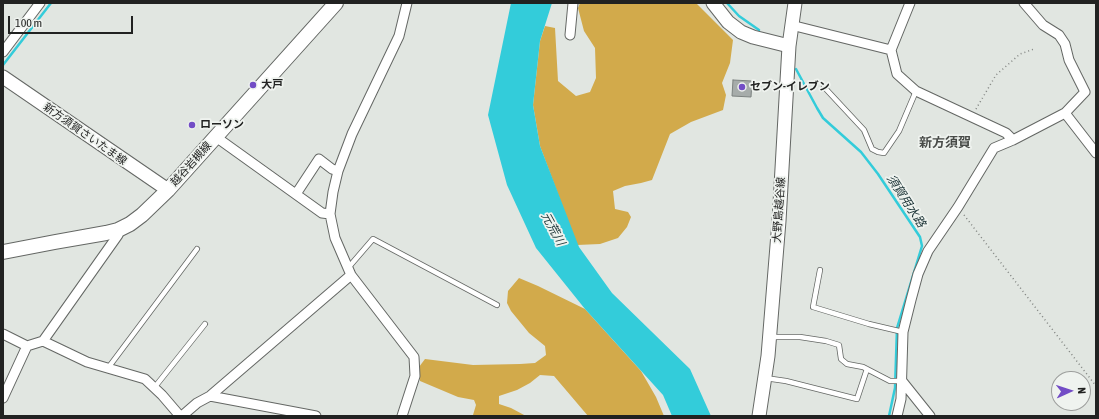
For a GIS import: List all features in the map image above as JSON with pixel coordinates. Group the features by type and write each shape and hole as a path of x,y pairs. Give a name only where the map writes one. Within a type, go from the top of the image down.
{"main road":[{"path":"713,3 728,22 741,32 753,37 789,46"},
{"name":"大野島越谷線","path":"760,416 770,337 779,221 789,46 795,3"},
{"name":"越谷岩槻線","path":"3,252 118,230 130,224 142,215 168,190 216,137 331,5"},
{"name":"新方須賀さいたま線","path":"3,77 168,190"}],"street":[{"path":"3,52 40,3"},
{"path":"402,416 415,376 414,357 350,272 335,238 330,214 338,171 352,134 399,36 407,3"},
{"path":"570,35 573,3"},
{"path":"910,3 890,50 897,74 916,91 1006,133 1013,140"},
{"path":"897,416 901,400 901,332 918,274 928,251 958,207 994,148 1013,140 1065,113 1085,92 1069,60 1065,44 1059,35 1043,25 1024,3"},
{"path":"791,25 890,50"},
{"path":"1065,113 1096,153"},
{"path":"216,137 322,213 330,214"},
{"path":"296,194 319,159 332,169 338,171"},
{"path":"3,334 27,346 43,341 118,235 118,230"},
{"path":"43,341 87,362 145,379 181,416 197,402 210,396 350,272"},
{"path":"3,398 27,346"},
{"path":"900,381 930,416"},
{"path":"210,396 316,416"}],"lane":[{"path":"824,87 864,130 872,149 884,153 899,131 916,91"},
{"path":"350,272 373,239 497,305"},
{"path":"108,368 197,249"},
{"path":"820,270 813,307 901,332"},
{"path":"154,388 205,324"},
{"path":"770,337 800,337 826,341 839,345 841,359 847,364 863,367 890,381 900,381"},
{"path":"765,378 786,381 858,399 867,369"}],"path":[{"path":"971,117 996,75 1020,54 1034,49"},
{"path":"958,207 1096,386"}],"shaded area":[{"path":"580,3 696,3 733,40 730,63 722,83 726,95 723,110 691,122 670,134 652,180 625,186 613,191 615,209 628,212 631,217 627,227 618,238 600,244 577,245 540,146 533,105 540,41 545,26 555,28 558,81 576,96 590,92 596,78 595,48 584,31 578,8"},
{"path":"519,278 585,309 641,371 656,397 664,416 588,416 554,376 540,375 530,383 517,390 499,396 499,404 511,408 526,416 469,416 473,415 476,405 474,400 458,397 420,381 419,367 425,359 473,365 520,364 535,363 546,355 545,346 529,333 511,311 507,303 508,291"}],"water":[{"name":"元荒川","path":"511,3 552,3 540,41 533,105 540,146 579,247 612,293 690,369 711,416 672,416 663,395 585,309 536,248 507,185 488,115"}],"building":[{"path":"733,80 752,81 751,97 732,96"}],"waterway":[{"path":"3,65 51,3"},
{"name":"須賀用水路","path":"727,3 739,16 759,30"},
{"name":"須賀用水路","path":"796,69 823,118 861,152 878,174 920,237 922,246 897,328 895,388 889,416"}],"place":[{"name":"大戸","path":"253,85"},
{"name":"セブン-イレブン","path":"742,87"},
{"name":"ローソン","path":"192,125"}],"district":[{"name":"新方須賀","path":"945,143"}]}
